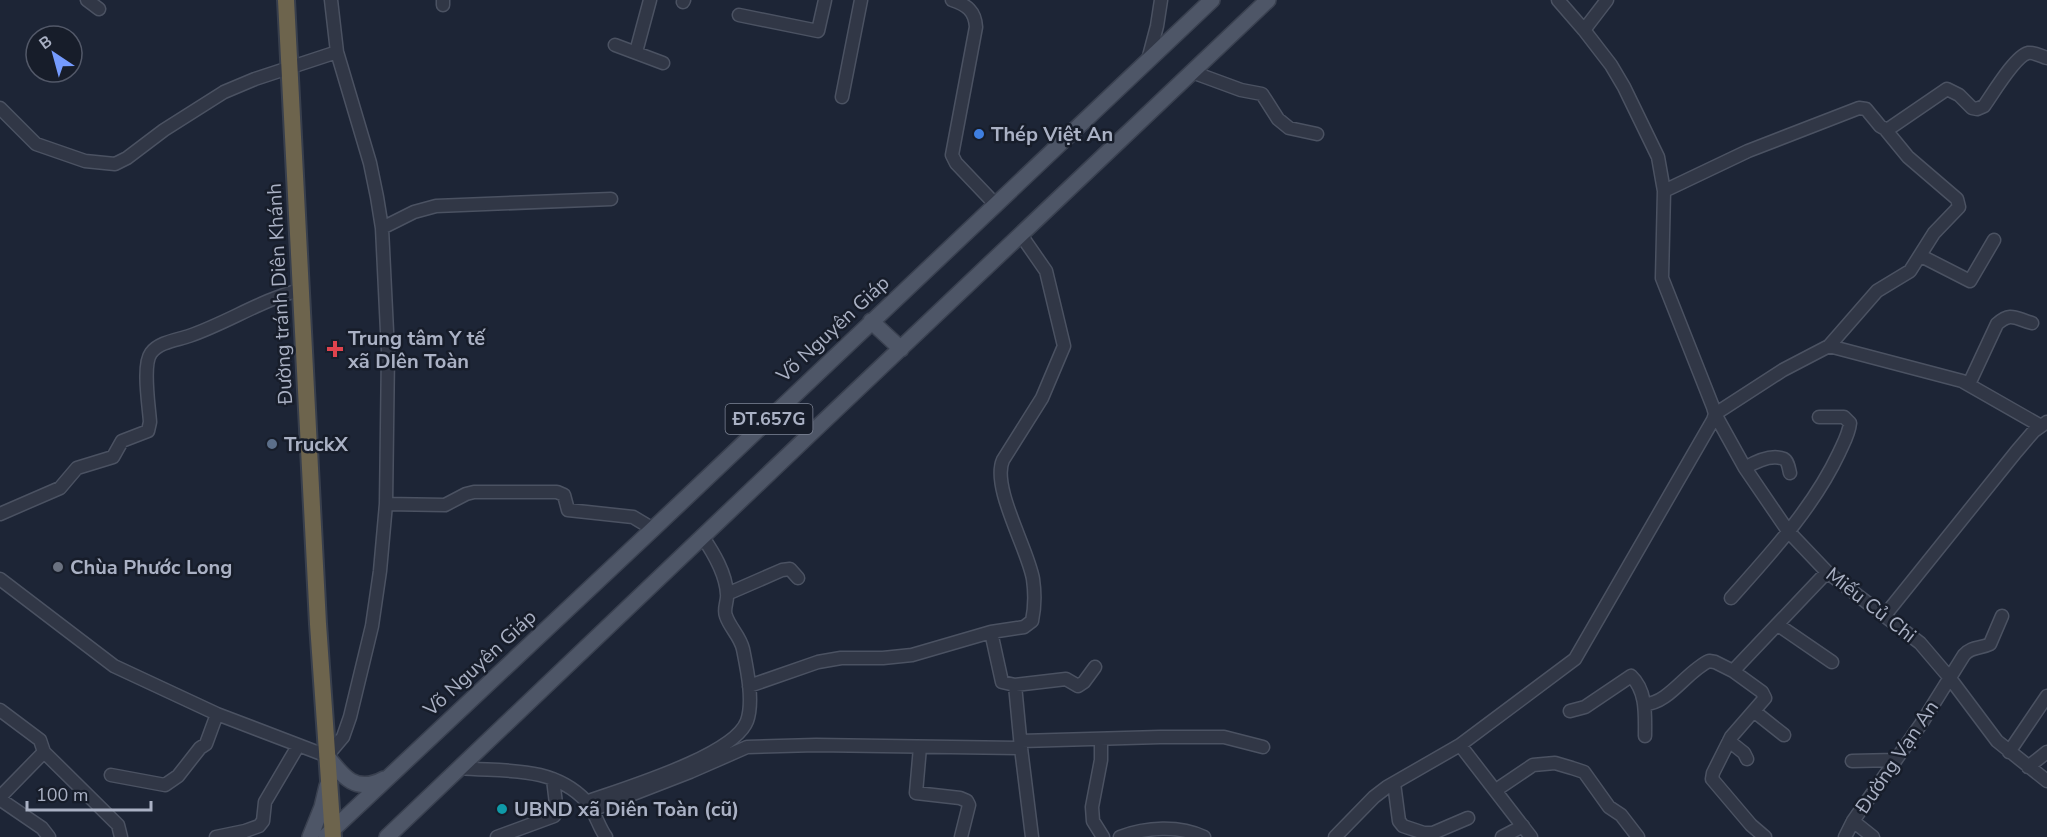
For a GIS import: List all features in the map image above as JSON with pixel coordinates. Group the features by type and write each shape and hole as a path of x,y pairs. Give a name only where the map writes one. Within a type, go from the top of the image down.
{"highway":[{"name":"Đường tránh Diên Khánh","path":"286,0 330,835"}],"main road":[{"name":"Võ Nguyên Giáp","path":"330,835 1212,0"},
{"name":"ĐT.657G","path":"387,837 1264,2"},
{"path":"872,321 901,349"},
{"path":"327,756 342,776 358,784 371,784 390,776"},
{"path":"310,837 322,807 328,777"}],"street":[{"path":"87,0 99,9"},
{"path":"0,579 114,666 217,714 327,756 343,737 370,640 380,571 386,504 388,352 382,228 370,163 337,52 331,0"},
{"path":"636,52 650,0"},
{"path":"738,15 818,31 825,0"},
{"path":"842,97 861,0"},
{"path":"952,0 964,4 971,10 976,27 952,155 956,163 995,204"},
{"path":"1148,61 1161,0"},
{"name":"Miếu Củ Chi","path":"1558,0 1611,65 1658,157 1664,191 1662,278 1714,414 1745,468 1788,531 1827,572 1920,643 1949,677 1984,726 2009,752 2047,781"},
{"path":"1584,30 1607,0"},
{"path":"615,45 663,63"},
{"path":"0,108 36,144 85,161 115,164 224,92 337,52"},
{"path":"1885,129 1890,129 1947,89 1959,95 1972,108 1979,109 1984,106 2023,55 2032,53 2047,58"},
{"path":"1192,72 1241,90 1262,94 1278,120 1289,128 1317,134"},
{"path":"1335,837 1374,797 1460,745 1560,672 1579,654 1711,424 1714,414 1783,370 1829,346 1874,294 1906,275 1921,256 1934,233 1959,207 1959,201 1908,157 1866,109 1858,108 1748,151 1664,191"},
{"path":"382,228 414,212 436,206 611,199"},
{"path":"749,686 818,662 841,658 884,658 912,655 991,632 1024,627 1032,621 1035,597 1033,576 1003,489 1000,469 1003,460 1042,398 1064,346 1046,271 1021,235"},
{"path":"1921,256 1970,281 1994,240"},
{"path":"0,514 60,488 77,468 110,459 116,455 122,441 148,431 150,422 146,366 151,353 156,348 210,329 282,295 300,290"},
{"path":"1969,384 1997,324 2003,318 2010,316 2032,323"},
{"path":"1829,346 1969,384 2044,424 2016,452 1885,615"},
{"path":"1731,598 1823,486 1850,423 1846,418 1819,417"},
{"path":"1745,468 1761,459 1783,459 1787,462 1790,473"},
{"path":"386,504 446,505 474,492 557,492 564,495 568,510 628,516 638,519 653,529"},
{"path":"589,806 690,763 726,744 735,737 747,721 750,710 749,686 740,641 725,614 727,594 717,560 702,536"},
{"path":"727,594 782,570 790,569 798,578"},
{"path":"1733,671 1827,572"},
{"name":"Đường Vạn An","path":"1845,837 1853,821 1921,724 1949,677 1969,650 1985,647 1992,642 2002,616"},
{"path":"1778,625 1832,662"},
{"path":"991,632 1002,682 1016,685 1066,679 1078,686 1084,682 1095,667"},
{"path":"1645,704 1657,702 1693,671 1709,661 1733,671 1764,694 1762,703 1729,741 1712,779 1751,825 1765,837"},
{"path":"1570,711 1585,707 1631,676 1645,704 1646,736"},
{"path":"1016,685 1032,837"},
{"path":"2009,752 2047,696"},
{"path":"0,710 40,740 44,753 118,825 121,837"},
{"path":"1755,712 1784,735"},
{"path":"111,775 165,785 178,776 200,748 206,744 217,714"},
{"path":"589,806 690,772 741,748 816,745 920,747 1021,745 1101,739 1224,737 1263,747"},
{"path":"1101,739 1101,760 1092,807 1093,822 1103,837"},
{"path":"1729,741 1744,753 1747,759"},
{"path":"1460,745 1531,837"},
{"path":"216,837 259,826 263,821 265,802 298,746"},
{"path":"920,747 916,793 960,798 967,801 969,805 961,837"},
{"path":"2028,767 2047,752"},
{"path":"44,753 2,795 1,800 42,828 49,837"},
{"path":"1852,761 1895,760"},
{"path":"1496,790 1533,765 1555,763 1572,768 1585,774 1609,807 1622,815 1638,837"},
{"path":"460,768 532,772 553,779 574,791 589,806 606,837"},
{"path":"497,837 554,816 557,812 553,779"},
{"path":"1394,783 1399,821 1403,826 1424,833 1432,833 1468,818"},
{"path":"1853,821 1873,837"},
{"path":"1502,837 1523,826"},
{"path":"1120,837 1133,833 1169,829 1193,832 1204,837"}],"place":[{"name":"Thép Việt An","path":"979,134"},
{"name":"Trung tâm Y tế xã DIên Toàn","path":"335,349"},
{"name":"TruckX","path":"272,444"},
{"name":"Chùa Phước Long","path":"58,567"},
{"name":"UBND xã Diên Toàn (cũ)","path":"502,809"}]}
